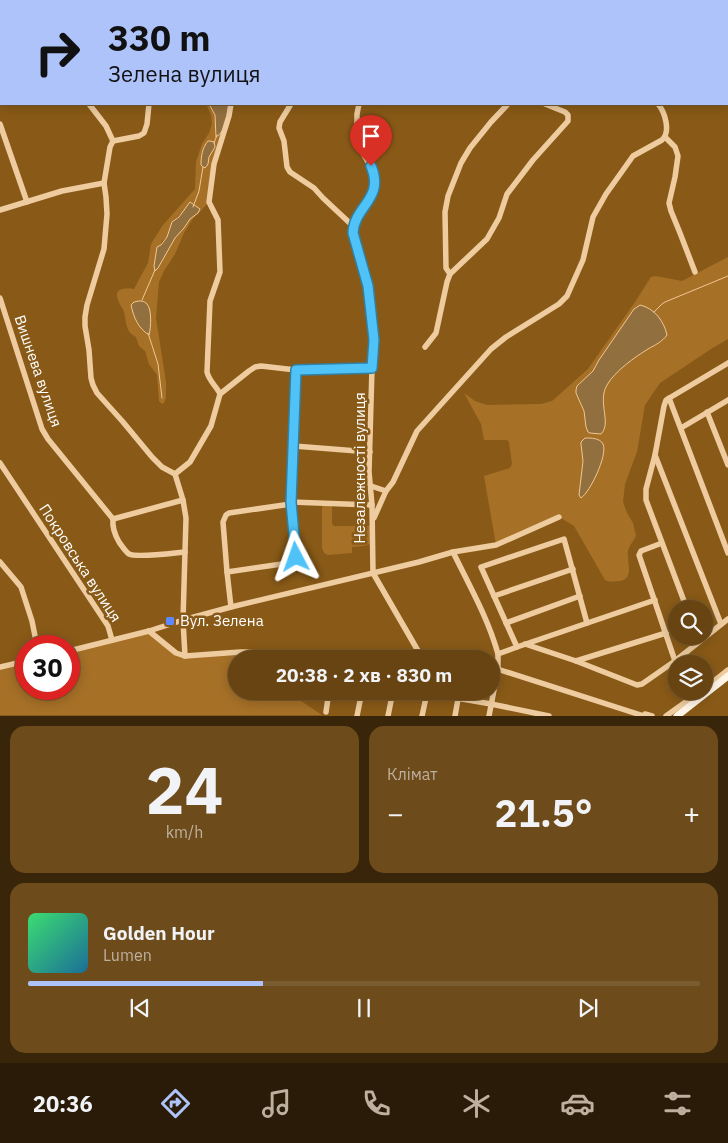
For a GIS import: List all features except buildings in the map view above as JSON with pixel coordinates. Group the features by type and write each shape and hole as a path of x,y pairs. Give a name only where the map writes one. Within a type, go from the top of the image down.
{"main road":[{"path":"677,716 691,702 728,676"}],"street":[{"path":"90,105 106,126 113,141"},
{"path":"113,141 139,136 144,133 149,105"},
{"path":"175,474 190,462 211,426 220,394 207,372 210,301 220,272 218,220 209,202 214,164 231,105"},
{"path":"290,105 280,122 279,128 284,141 287,167 290,172 314,188 354,227 358,215 371,197 375,182 372,169 357,136 359,105"},
{"path":"450,274 446,268 445,212 448,196 461,163 470,148 507,105"},
{"path":"425,347 436,332 450,274 487,239 500,218 507,194 533,160 568,121 568,115 565,112 548,105"},
{"path":"373,522 386,491 393,482 417,431 486,353 506,337 559,304 567,296 583,260 593,217 606,194 633,156 665,137 664,113 659,105"},
{"path":"0,124 27,202"},
{"path":"665,137 675,147 678,156 669,203 670,211 695,272"},
{"path":"113,141 110,147 104,183 107,214 104,249 85,317 93,385 152,457 162,467 175,474 186,518 182,620 185,656"},
{"path":"0,210 62,191 104,183"},
{"name":"Незалежності вулиця","path":"354,227 354,238 368,286 374,340 369,474 373,522 373,573"},
{"name":"Вишнева вулиця","path":"0,298 42,428 48,439 113,520 113,528 125,550 140,556 185,552"},
{"path":"684,600 645,496 646,489 665,403 669,398 728,363"},
{"path":"220,394 255,367 296,370 372,368"},
{"path":"227,572 289,563 294,560 296,554 291,503 296,370"},
{"path":"669,398 728,553"},
{"path":"680,428 728,400"},
{"path":"708,412 728,465"},
{"path":"294,446 370,452"},
{"path":"655,455 721,624"},
{"name":"Покровська вулиця","path":"0,463 108,626 112,640 80,648"},
{"path":"371,486 386,491"},
{"path":"113,520 183,500"},
{"path":"231,607 223,522 229,513 291,503 372,505"},
{"path":"112,640 231,607 419,562 453,552 496,545 559,517"},
{"path":"517,647 481,567 564,539 587,623"},
{"path":"662,543 641,552 639,555 674,655"},
{"path":"453,552 477,602 497,650"},
{"path":"0,562 22,587 35,635"},
{"path":"494,596 572,569"},
{"path":"373,573 417,650"},
{"path":"506,623 580,596"},
{"path":"500,653 655,600"},
{"path":"713,629 728,619"},
{"path":"149,631 176,653 185,656 228,653"},
{"path":"576,662 666,633"},
{"path":"525,644 637,685 642,684 668,667"},
{"path":"683,655 693,645"},
{"path":"0,667 15,664"},
{"path":"500,670 644,716 645,714 652,716"},
{"path":"713,682 728,670"},
{"path":"326,712 328,700"},
{"path":"357,716 360,700"},
{"path":"388,716 391,700"},
{"path":"422,716 425,700"},
{"path":"455,716 458,700"},
{"path":"465,700 491,704 522,713 549,716"},
{"path":"489,716 491,700"},
{"path":"666,716 691,702"}],"shaded area":[{"path":"206,105 231,105 214,164 209,202 192,220 159,282 156,318 166,382 166,398 162,404 159,401 157,375 149,364 145,351 139,346 136,337 129,332 117,294 118,291 123,289 134,289 148,263 151,244 154,239 163,225 195,189 196,162 212,124 211,115","holes":["190,202 200,209 175,237 158,268 156,256 162,241 167,237 172,222 185,210","131,305 149,309 150,332 146,333 137,323"]},
{"path":"210,105 229,105 224,127 216,137 215,115"},
{"path":"208,141 214,142 215,147 205,168 201,165 201,159"},
{"path":"190,202 200,209 198,213 190,219 175,238 155,271 157,247 167,237 172,222 179,217"},
{"path":"728,257 728,339 660,383 645,405 637,452 625,484 623,502 633,523 636,536 628,551 629,574 627,577 624,580 615,582 605,580 574,526 559,517 496,545 484,476 510,468 512,464 509,442 507,440 484,440 481,424 464,393 475,401 487,405 541,404 552,401 588,369 651,277 656,276 682,281"},
{"path":"143,301 149,306 151,323 149,335 139,326 132,310 131,305"},
{"path":"640,305 650,309 658,316 667,335 626,365 607,385 603,398 604,429 601,434 590,433 586,427 584,411 576,393 577,386 593,371 634,309"},
{"path":"585,438 600,441 604,449 597,473 589,489 581,498 579,495 583,461 581,442"},
{"path":"322,503 332,503 332,524 334,526 373,526 373,543 352,547 352,553 328,555 324,553 322,548"},
{"path":"149,631 180,655 228,653 228,700 300,700 322,715 0,715 0,667 15,664 15,700 80,700 80,648"}],"waterway":[{"path":"214,143 217,135"},
{"path":"193,207 199,191 203,167"},
{"path":"142,300 155,270"},
{"path":"654,312 665,302 728,276"},
{"path":"148,333 158,364 162,398"}],"place":[{"name":"Вул. Зелена","path":"170,621"}],"route":[{"path":"296,557 291,502 296,370 372,368 374,340 368,286 353,233 358,215 374,190 375,182 371,166"}]}
